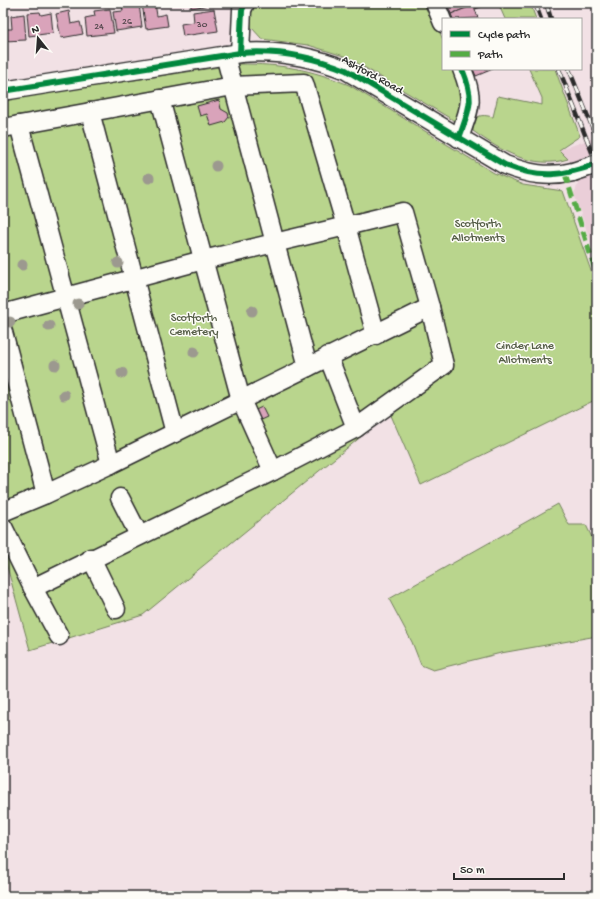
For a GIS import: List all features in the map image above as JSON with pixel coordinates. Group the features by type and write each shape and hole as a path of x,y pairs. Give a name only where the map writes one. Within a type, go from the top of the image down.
{"street":[{"path":"245,3 232,54 233,86 308,367"},
{"path":"435,3 442,20"},
{"name":"Ashford Road","path":"3,92 232,54 277,52 334,65 363,79 505,166 517,170 547,175 573,172 597,164"},
{"path":"459,138 471,104 468,84 462,70"},
{"path":"111,464 66,298 11,126 233,86 304,83 376,335"},
{"path":"160,99 241,400 273,471"},
{"path":"90,112 175,433"},
{"path":"3,314 135,280 203,260 403,212 430,307 444,365 356,428 273,471 91,558 33,588"},
{"path":"59,636 33,588 4,514 175,433 328,356 376,335 430,307"},
{"path":"3,332 46,494"},
{"path":"328,356 356,428"},
{"path":"120,498 139,536"},
{"path":"91,558 116,608"}],"shaded area":[{"path":"597,137 597,260 574,194 578,184 568,159 559,150"}],"green space":[{"path":"256,3 428,3 442,38 442,70 455,70 465,92 457,120 453,120 347,57 308,45 262,39 251,27 250,16"},
{"path":"498,3 530,3 536,18 505,18"},
{"name":"Scotforth Cemetery","path":"239,64 295,68 349,85 494,173 523,185 563,191 597,288 597,399 421,485 390,413 143,615 30,650 3,552 3,100"},
{"path":"529,70 555,70 580,136 559,150 568,159 555,162 542,162 518,157 506,152 473,131 473,121 477,117 493,117 498,96 542,105 542,98"},
{"path":"558,504 569,525 586,525 597,548 597,636 501,653 433,670 421,665 412,642 389,599"}],"building":[{"path":"155,3 157,16 166,14 168,26 146,29 142,4"},
{"path":"191,3 216,3 216,4 191,8"},
{"path":"447,3 479,3 451,14"},
{"path":"479,3 489,4 475,9 478,18 453,18 451,14"},
{"path":"139,4 142,27 116,31 113,12 123,11 122,6"},
{"path":"110,9 114,33 87,36 85,18 95,16 94,11"},
{"path":"214,9 218,31 183,36 181,24 194,22 193,12"},
{"path":"69,11 71,24 80,22 83,34 61,38 56,14"},
{"path":"40,12 41,15 51,13 53,33 29,36 27,13"},
{"path":"24,14 26,40 4,41 3,29 12,29 11,16"},
{"path":"473,70 491,70 476,76"},
{"path":"219,100 221,109 228,113 229,117 225,122 211,126 207,114 200,116 197,106"},
{"path":"262,407 267,417 254,423 249,413"}],"railway":[{"path":"535,3 541,18"},
{"path":"546,3 551,18"},
{"path":"559,70 597,165"},
{"path":"569,70 597,139"}],"marked path":[{"path":"565,174 597,276"}],"cycle path":[{"path":"240,53 242,10 245,3"},
{"path":"3,91 240,53 281,53 320,61 346,70 505,165 529,172 551,174 573,171 597,164"},
{"path":"459,138 470,104 469,89 462,70"}],"park label":[{"name":"Scotforth Allotments","path":"478,230"},
{"name":"Cinder Lane Allotments","path":"525,352"}]}
